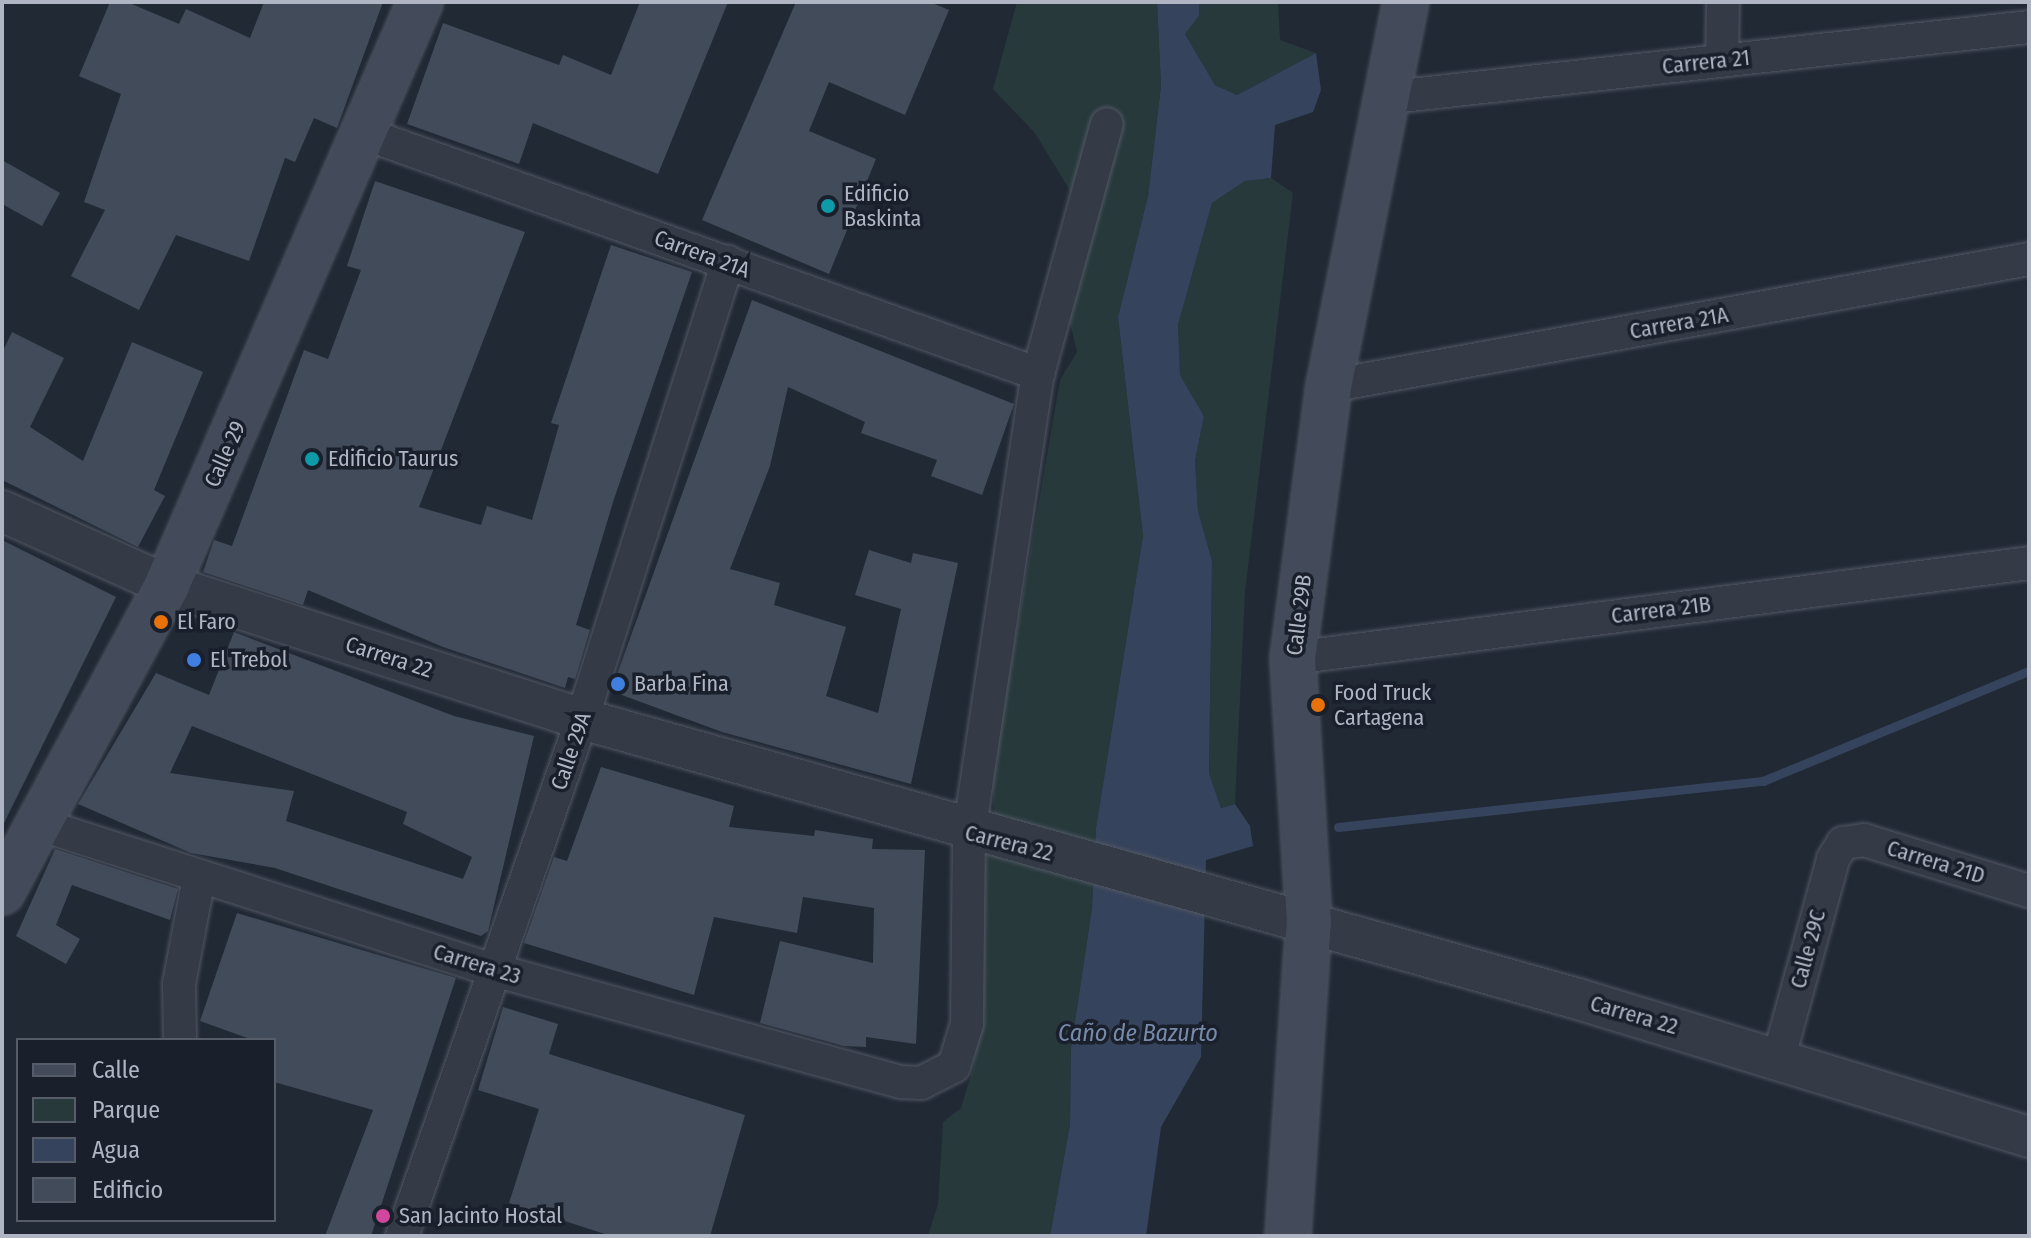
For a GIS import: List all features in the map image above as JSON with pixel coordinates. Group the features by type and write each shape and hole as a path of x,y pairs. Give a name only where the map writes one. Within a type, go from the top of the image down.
{"main road":[{"name":"Calle 29","path":"2,892 167,585 366,134 420,2"},
{"name":"Calle 29B","path":"1288,1236 1309,922 1293,658 1329,386 1383,98 1406,2"}],"street":[{"path":"1722,60 1723,2"},
{"name":"Carrera 21","path":"1383,98 2029,27"},
{"path":"983,836 1038,374 1107,124"},
{"name":"Carrera 21A","path":"366,134 1038,374"},
{"name":"Carrera 21A","path":"1329,386 2029,259"},
{"name":"Calle 29A","path":"402,1236 582,719 728,262"},
{"name":"Carrera 22","path":"2,511 167,585 582,719 983,836 1309,922 1779,1057 2029,1137"},
{"name":"Carrera 21B","path":"1293,658 2029,563"},
{"name":"Carrera 23","path":"38,824 494,970 921,1083 954,1066 967,1024 983,836"},
{"name":"Carrera 21D","path":"1843,843 1864,840 2029,891"},
{"name":"Calle 29C","path":"1779,1057 1833,859 1843,843"},
{"path":"180,1038 179,984 199,877"}],"green space":[{"path":"1017,2 1157,2 1161,86 1148,196 1118,317 1143,536 1096,828 1092,908 1071,1048 1070,1124 1050,1236 928,1236 938,1204 943,1122 961,1108 974,1065 980,881 995,830 992,774 1060,380 1077,352 1060,279 1075,199 1035,133 993,89"},
{"path":"1199,2 1278,2 1280,40 1316,53 1237,95 1215,85 1185,34 1199,16"},
{"path":"1271,178 1293,193 1245,592 1235,804 1221,808 1209,773 1212,561 1198,511 1195,461 1204,416 1180,375 1178,325 1212,203 1245,181"}],"water":[{"name":"Caño de Bazurto","path":"1157,2 1199,2 1199,16 1185,34 1215,85 1237,95 1316,53 1321,90 1313,112 1275,125 1271,178 1245,181 1212,203 1178,325 1180,375 1204,416 1195,461 1198,511 1212,561 1209,773 1221,808 1235,804 1250,826 1253,846 1206,860 1201,1057 1161,1127 1146,1236 1050,1236 1070,1124 1071,1048 1092,908 1096,828 1143,536 1118,317 1148,196 1161,86"}],"building":[{"path":"110,2 127,2 179,24 186,9 250,38 264,2 383,2 337,128 314,118 295,162 285,158 249,261 176,235 139,310 71,276 105,210 84,202 121,94 79,76"},
{"path":"640,2 728,2 658,174 533,123 519,164 407,124 443,23 559,65 563,55 611,75"},
{"path":"796,2 930,2 949,10 905,115 829,82 809,131 876,159 829,274 702,220"},
{"path":"2,160 60,193 42,226 2,204"},
{"path":"375,181 525,232 419,507 481,525 487,506 532,520 559,425 551,423 611,245 692,272 614,499 576,625 590,630 575,679 568,677 565,688 443,647 308,590 303,605 203,572 214,540 232,546 304,350 328,359 361,270 347,266"},
{"path":"752,300 1014,404 982,495 931,476 937,460 861,433 865,422 788,387 770,466 730,569 780,583 774,605 846,627 826,696 878,713 901,609 855,595 869,550 911,563 913,553 958,563 911,784 722,732 611,691"},
{"path":"12,332 64,358 30,427 83,461 132,342 203,372 154,490 165,496 138,547 2,480 2,353"},
{"path":"2,540 116,597 2,827"},
{"path":"234,632 454,716 534,736 488,931 481,936 275,868 191,853 78,804 156,673 209,695","holes":["192,726 407,812 403,824 472,857 463,879 286,821 294,791 170,773"]},
{"path":"601,767 734,806 729,827 814,836 815,830 873,839 872,849 925,850 916,1044 866,1037 866,1047 844,1046 760,1023 780,941 873,963 874,908 803,897 797,933 714,917 694,995 524,943 554,857 567,861"},
{"path":"55,849 178,889 170,920 72,885 56,925 80,939 66,964 16,936"},
{"path":"237,913 456,978 371,1236 325,1236 373,1110 276,1083 276,1038 247,1038 200,1021"},
{"path":"503,1007 558,1024 549,1054 745,1115 710,1236 611,1236 509,1203 539,1109 478,1090"}],"waterway":[{"path":"1338,827 1763,781 2029,671"}],"place":[{"name":"Edificio Baskinta","path":"828,206"},
{"name":"Edificio Taurus","path":"312,459"},
{"name":"El Faro","path":"161,622"},
{"name":"El Trebol","path":"194,660"},
{"name":"Barba Fina","path":"618,684"},
{"name":"Food Truck Cartagena","path":"1318,705"},
{"name":"San Jacinto Hostal","path":"383,1216"}]}
